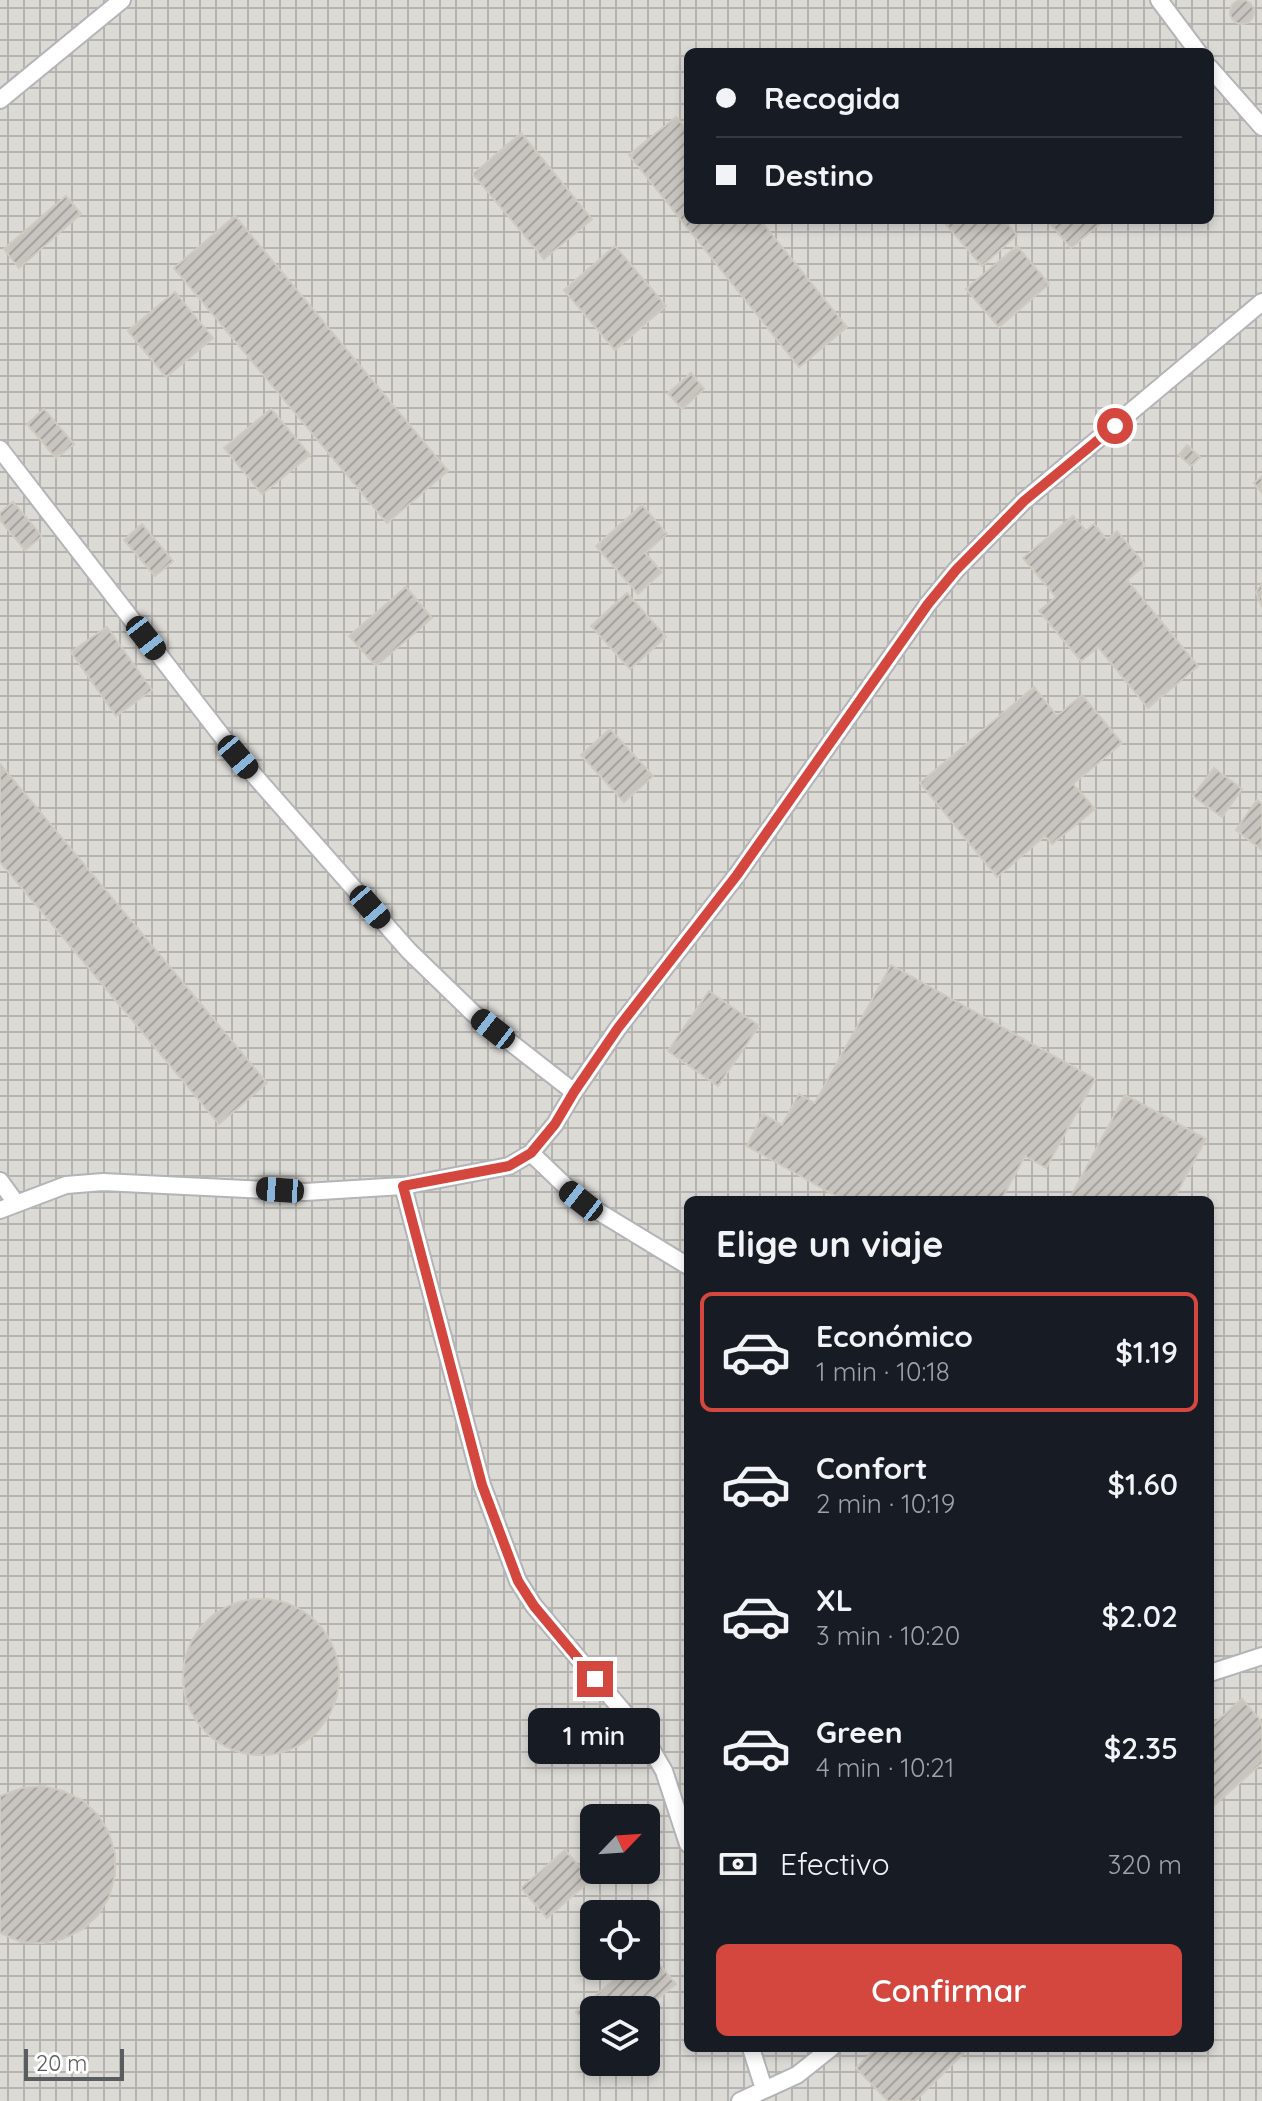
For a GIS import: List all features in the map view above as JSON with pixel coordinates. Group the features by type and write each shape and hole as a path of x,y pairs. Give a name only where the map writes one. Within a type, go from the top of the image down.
{"lane":[{"path":"0,100 122,0"},
{"path":"1159,0 1195,48"},
{"path":"1214,73 1262,127"},
{"path":"0,1181 8,1207 66,1185 103,1182 305,1192 403,1186 509,1166 531,1153 555,1124 618,1028 737,875 928,604 956,570 1024,501 1262,302"},
{"path":"0,449 238,757 409,951 473,1013 574,1092"},
{"path":"531,1153 581,1201 684,1264"},
{"path":"403,1186 482,1485 518,1581 534,1606 643,1735 664,1771 684,1832"},
{"path":"1214,1672 1262,1656"},
{"path":"752,2052 764,2089"},
{"path":"740,2101 797,2075 826,2052"}],"shaded area":[{"path":"0,0 1262,0 1262,2101 0,2101"}],"building":[{"path":"1242,0 1250,4 1254,12 1250,20 1242,24 1234,20 1230,12 1234,4"},
{"path":"676,117 684,126 684,224 629,155"},
{"path":"521,133 592,219 544,259 473,174"},
{"path":"66,196 81,214 19,268 4,249"},
{"path":"235,216 448,471 387,523 174,268"},
{"path":"684,224 763,224 847,327 799,367"},
{"path":"945,224 1007,224 1017,235 982,266"},
{"path":"1050,224 1099,224 1071,248"},
{"path":"615,246 666,306 615,350 564,290"},
{"path":"1017,246 1049,284 999,327 966,289"},
{"path":"175,292 213,338 166,377 128,331"},
{"path":"691,373 704,389 682,409 668,393"},
{"path":"44,409 74,444 56,458 27,424"},
{"path":"271,409 310,455 262,494 224,448"},
{"path":"1187,445 1200,457 1191,466 1179,455"},
{"path":"1262,476 1262,493 1254,483"},
{"path":"13,502 42,536 25,550 0,520 0,513"},
{"path":"642,505 667,534 645,553 662,572 638,594 596,546"},
{"path":"1073,516 1086,531 1094,524 1107,540 1117,531 1145,565 1127,580 1198,666 1148,708 1098,647 1081,661 1039,611 1056,597 1023,558"},
{"path":"142,524 173,561 155,576 124,540"},
{"path":"1262,583 1262,607 1256,592"},
{"path":"406,587 432,618 376,666 349,636"},
{"path":"627,593 666,637 630,669 591,626"},
{"path":"107,627 152,690 116,716 71,652"},
{"path":"1034,687 1057,716 1082,695 1122,743 1073,784 1095,809 1052,844 1045,836 997,877 920,783"},
{"path":"610,729 653,776 624,802 581,755"},
{"path":"0,764 267,1083 219,1124 0,862"},
{"path":"1214,768 1242,789 1222,817 1193,796"},
{"path":"1257,800 1262,804 1262,850 1236,830"},
{"path":"891,965 1095,1079 1046,1168 1025,1156 1003,1196 836,1196 747,1146 763,1114 782,1125 799,1094 815,1103"},
{"path":"709,991 759,1026 718,1086 668,1051"},
{"path":"1125,1095 1206,1139 1175,1196 1071,1196"},
{"path":"261,1599 291,1605 316,1622 333,1647 339,1677 333,1707 316,1732 291,1749 261,1755 231,1749 206,1732 189,1707 183,1677 189,1647 206,1622 231,1605"},
{"path":"1242,1699 1262,1722 1262,1763 1214,1805 1214,1724"},
{"path":"587,1724 599,1737 575,1758 564,1745"},
{"path":"43,1786 82,1800 98,1815 109,1833 115,1854 115,1875 109,1897 98,1915 83,1929 63,1939 43,1943 21,1942 0,1933 0,1796 22,1788"},
{"path":"565,1850 580,1867 580,1884 586,1884 547,1918 521,1888"},
{"path":"660,1965 676,1984 660,1997 595,1996 614,1980 660,1980"},
{"path":"872,2052 965,2052 915,2101 888,2101 856,2068"}],"route":[{"path":"595,1679 534,1606 518,1581 482,1485 403,1186 509,1166 531,1153 555,1124 618,1028 737,875 928,604 956,570 1024,501 1115,426"}]}
